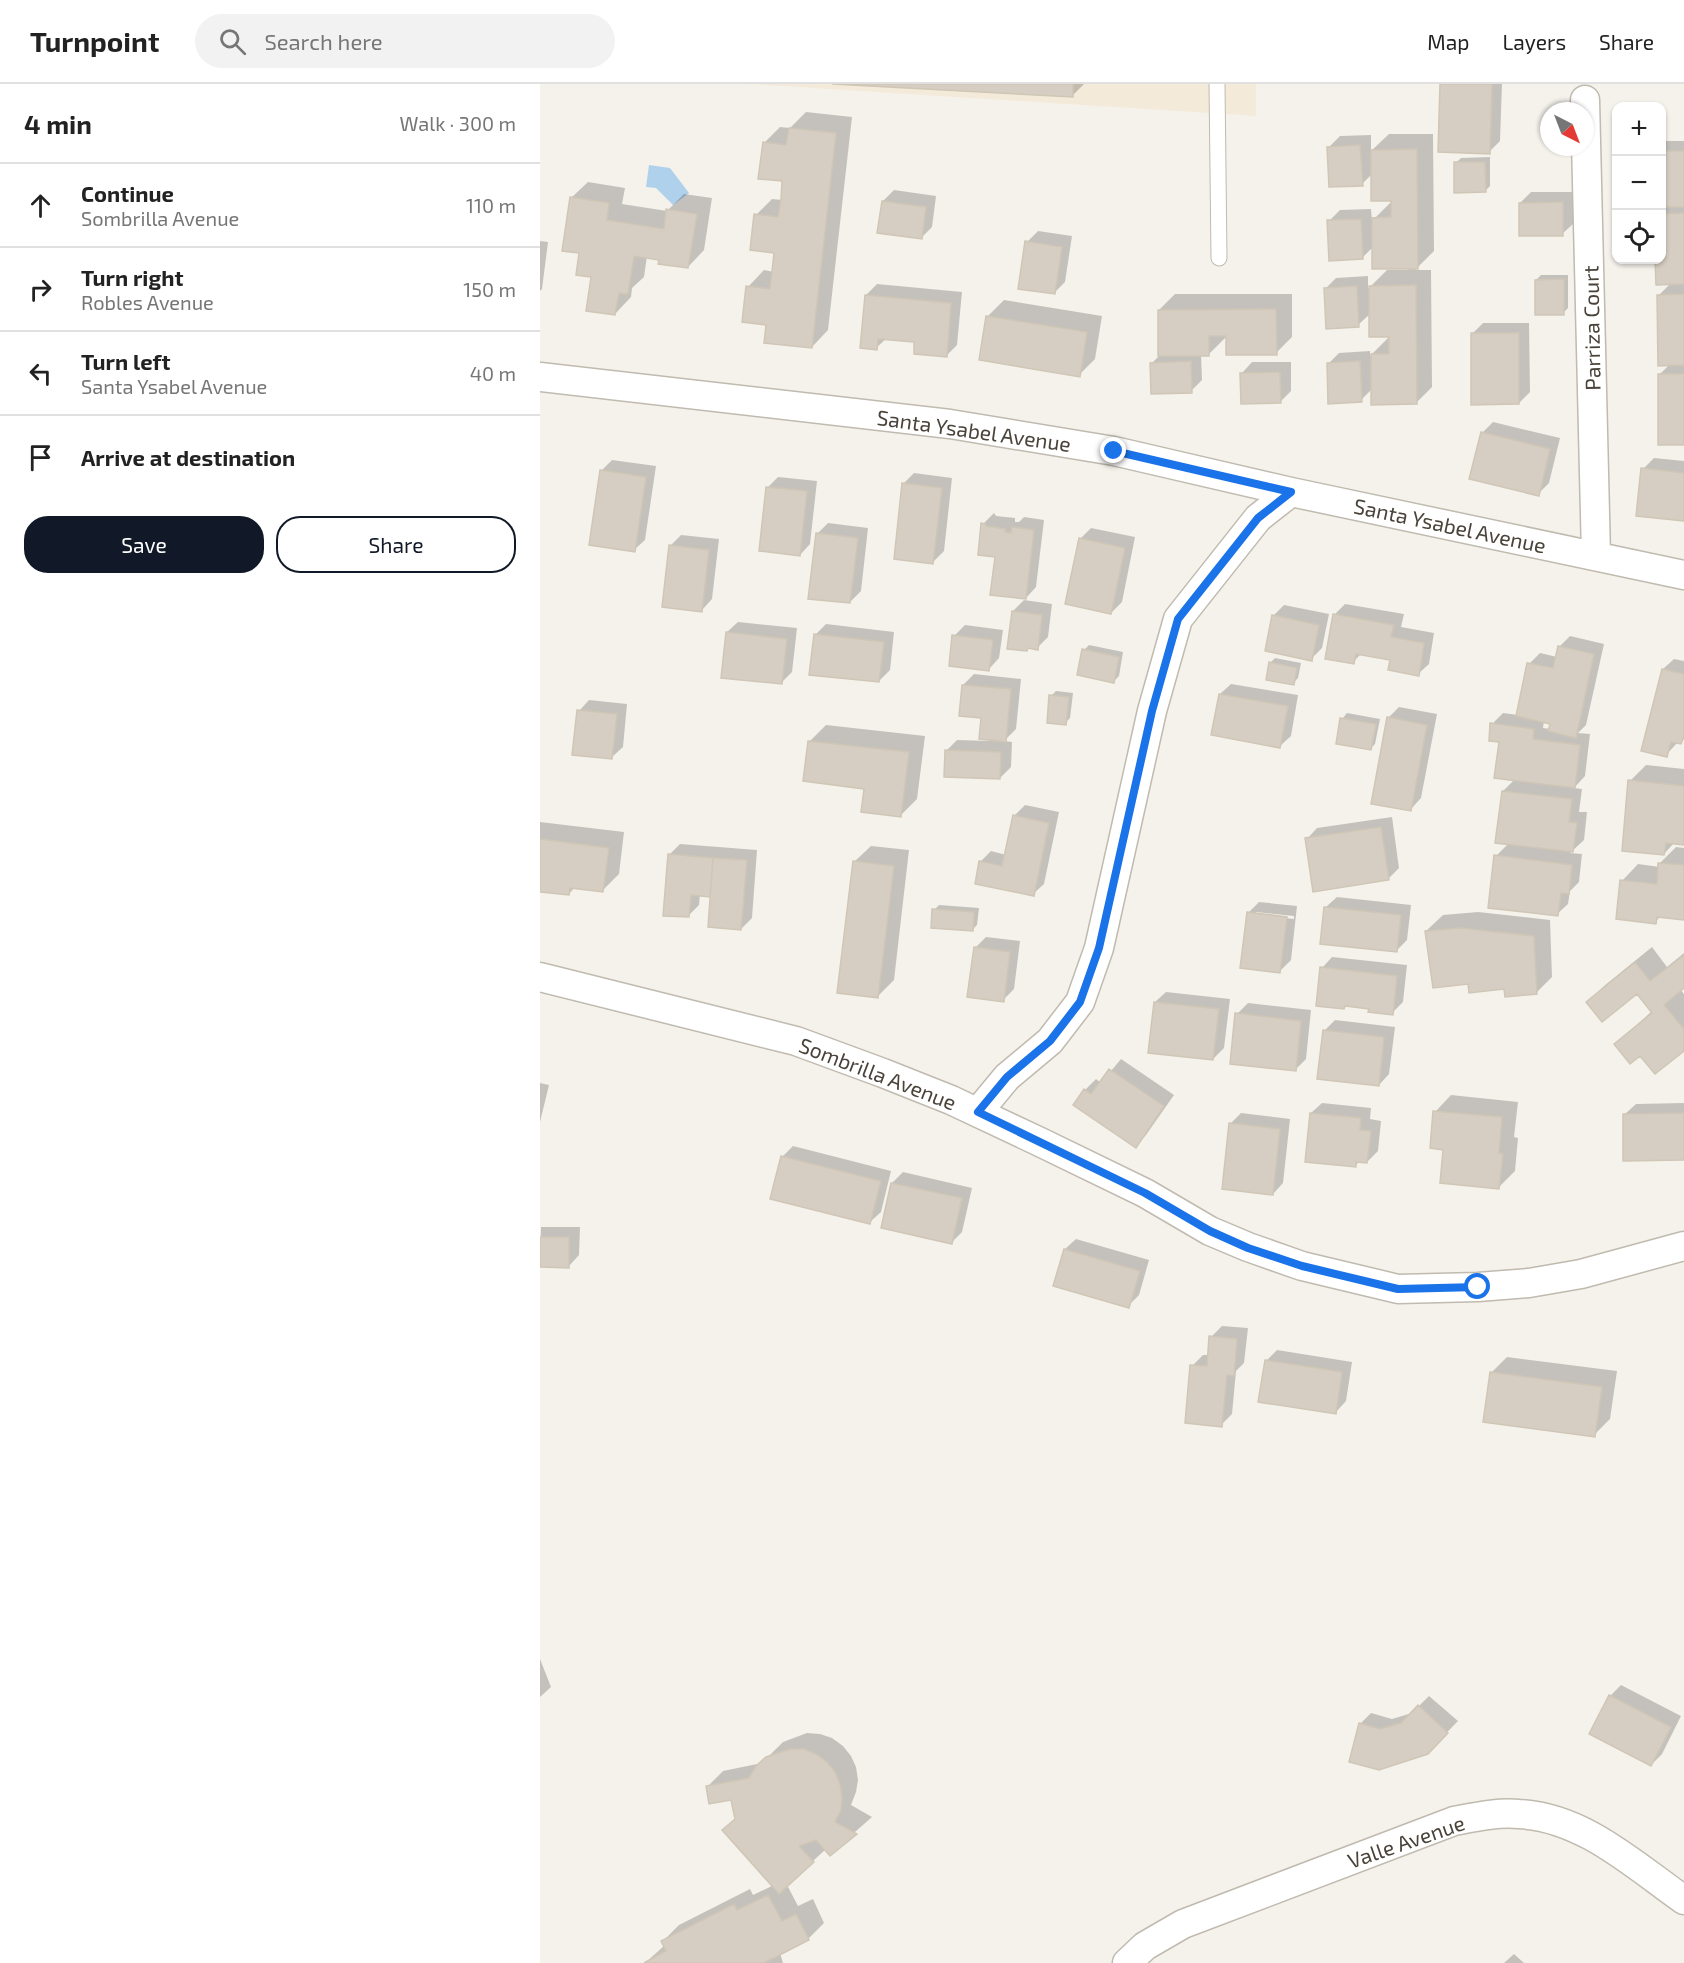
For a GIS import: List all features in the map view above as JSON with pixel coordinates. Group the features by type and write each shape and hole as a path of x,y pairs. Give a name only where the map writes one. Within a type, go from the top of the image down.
{"street":[{"name":"Parriza Court","path":"1585,100 1596,556"},
{"name":"Santa Ysabel Avenue","path":"540,377 951,424 1114,451 1291,492 1684,575"},
{"path":"978,1112 1007,1077 1050,1041 1080,1002 1099,948 1152,711 1178,619 1258,518 1291,492"},
{"name":"Sombrilla Avenue","path":"540,977 796,1041 883,1073 978,1112 1145,1193 1210,1231 1248,1248 1302,1266 1398,1289 1529,1283 1581,1274 1684,1246"},
{"name":"Valle Avenue","path":"1127,1963 1145,1946 1184,1924 1454,1821 1485,1816 1518,1814 1545,1818 1574,1827 1605,1844 1684,1900"}],"lane":[{"path":"1217,84 1219,258"}],"shaded area":[{"path":"750,84 1256,84 1256,116"}],"water":[{"path":"649,165 670,168 689,193 673,205 656,188 646,187"}],"building":[{"path":"832,84 1073,84 1073,97"},
{"path":"1440,84 1492,84 1490,154 1438,152"},
{"path":"789,128 836,133 812,348 764,343 766,325 742,322 746,286 770,289 774,253 750,250 754,214 778,217 781,199 782,181 758,179 763,142 786,145"},
{"path":"1360,145 1363,186 1329,187 1327,147"},
{"path":"1417,149 1418,269 1372,269 1372,218 1391,217 1391,201 1371,201 1371,150"},
{"path":"1666,151 1684,151 1684,207 1666,207"},
{"path":"1454,162 1485,162 1486,192 1454,193"},
{"path":"570,197 609,203 607,220 664,229 666,209 697,214 688,268 658,264 659,260 634,256 628,294 619,293 615,315 586,311 591,277 576,275 579,253 562,251"},
{"path":"882,201 926,207 922,239 877,233"},
{"path":"1563,202 1563,236 1519,236 1519,203"},
{"path":"1684,213 1684,284 1656,285 1655,264 1666,264 1666,214"},
{"path":"1361,219 1363,259 1329,261 1327,220"},
{"path":"1025,241 1062,247 1055,294 1018,289"},
{"path":"1564,279 1564,315 1535,315 1535,280"},
{"path":"1416,285 1417,404 1371,405 1371,354 1389,354 1389,337 1369,337 1369,286"},
{"path":"1357,286 1359,327 1326,329 1324,288"},
{"path":"1684,294 1684,365 1658,366 1657,295"},
{"path":"865,295 951,303 947,357 914,354 914,342 878,339 877,350 860,348"},
{"path":"1276,309 1277,355 1226,355 1226,336 1209,336 1209,356 1158,356 1158,310"},
{"path":"986,316 1087,332 1080,377 979,360"},
{"path":"1471,333 1519,333 1519,404 1471,405"},
{"path":"1191,361 1192,393 1151,394 1150,363"},
{"path":"1360,361 1362,402 1328,404 1327,363"},
{"path":"1280,372 1281,403 1241,404 1240,373"},
{"path":"1658,374 1684,374 1684,445 1658,445"},
{"path":"1481,432 1550,449 1539,496 1469,479"},
{"path":"1641,468 1684,473 1684,521 1636,516"},
{"path":"600,470 646,477 635,552 589,545"},
{"path":"902,483 942,488 933,564 894,559"},
{"path":"766,487 807,491 800,556 759,551"},
{"path":"981,523 1005,529 1005,532 1011,533 1012,527 1034,530 1026,599 990,595 995,557 978,555"},
{"path":"816,533 858,538 850,603 808,599"},
{"path":"1079,538 1125,548 1111,614 1065,604"},
{"path":"669,545 709,550 702,612 662,607"},
{"path":"1012,611 1042,615 1038,650 1007,649"},
{"path":"1333,614 1394,625 1391,637 1424,643 1419,676 1388,670 1390,660 1356,654 1354,664 1325,659"},
{"path":"1272,615 1319,625 1312,661 1265,651"},
{"path":"726,632 787,639 782,684 721,678"},
{"path":"814,634 884,642 879,682 809,675"},
{"path":"952,635 993,640 989,671 949,666"},
{"path":"1558,646 1594,654 1576,738 1548,731 1550,724 1516,716 1527,663 1553,668"},
{"path":"1082,649 1119,657 1114,683 1077,675"},
{"path":"1269,662 1297,668 1294,685 1266,680"},
{"path":"1662,669 1684,674 1684,736 1681,744 1671,742 1667,757 1641,751"},
{"path":"962,685 1011,689 1006,742 979,739 981,718 959,716"},
{"path":"1219,694 1288,706 1280,748 1211,735"},
{"path":"1049,695 1069,697 1066,725 1047,723"},
{"path":"577,710 617,714 612,759 572,755"},
{"path":"1387,717 1427,725 1411,811 1371,804"},
{"path":"1340,718 1376,724 1371,750 1336,744"},
{"path":"1490,723 1534,729 1533,739 1580,745 1575,788 1494,778 1499,742 1489,741"},
{"path":"808,741 909,752 901,817 861,812 864,789 803,781"},
{"path":"945,750 1001,752 1000,779 944,777"},
{"path":"1628,780 1684,786 1684,845 1666,843 1664,855 1622,851"},
{"path":"1502,791 1572,799 1569,822 1577,823 1573,852 1495,843"},
{"path":"1013,815 1049,823 1034,896 975,884 979,861 1002,866"},
{"path":"1381,827 1389,880 1313,892 1305,838"},
{"path":"540,839 609,848 603,892 570,888 569,895 540,892"},
{"path":"668,854 713,858 710,897 691,895 689,917 663,916"},
{"path":"1494,855 1572,865 1569,894 1561,893 1558,916 1488,908"},
{"path":"713,858 747,860 741,930 708,927"},
{"path":"853,861 894,866 878,998 837,993"},
{"path":"1658,863 1684,865 1684,920 1657,917 1656,924 1616,919 1620,880 1657,884"},
{"path":"1324,907 1401,915 1397,952 1320,944"},
{"path":"932,909 974,912 973,931 931,928"},
{"path":"1247,912 1287,917 1280,973 1240,968"},
{"path":"1461,928 1534,936 1537,994 1505,997 1504,989 1469,993 1468,984 1433,988 1425,931"},
{"path":"974,947 1010,952 1004,1002 967,997"},
{"path":"1684,955 1684,988 1664,1005 1684,1029 1684,1051 1655,1074 1640,1056 1630,1064 1614,1044 1652,1013 1637,994 1602,1022 1586,1002 1635,962 1650,981"},
{"path":"1320,967 1397,976 1393,1015 1345,1006 1344,1009 1316,1006"},
{"path":"1154,1002 1219,1009 1213,1060 1148,1053"},
{"path":"1235,1013 1301,1021 1296,1071 1230,1064"},
{"path":"1323,1030 1384,1037 1379,1086 1317,1079"},
{"path":"1109,1069 1164,1106 1136,1148 1073,1105 1084,1089 1091,1094"},
{"path":"1433,1111 1502,1117 1499,1153 1503,1154 1499,1189 1440,1183 1443,1150 1430,1148"},
{"path":"1310,1113 1361,1118 1360,1130 1371,1131 1367,1163 1356,1162 1356,1167 1305,1162"},
{"path":"1684,1113 1684,1160 1623,1161 1623,1114"},
{"path":"1229,1123 1280,1129 1273,1195 1222,1189"},
{"path":"781,1156 881,1181 870,1224 770,1199"},
{"path":"891,1183 962,1198 952,1244 881,1228"},
{"path":"540,1237 569,1237 569,1268 540,1267"},
{"path":"1064,1249 1140,1271 1129,1308 1053,1286"},
{"path":"1209,1336 1237,1339 1234,1376 1227,1375 1222,1427 1185,1423 1190,1365 1207,1366"},
{"path":"1265,1360 1342,1372 1336,1414 1258,1402"},
{"path":"1490,1372 1602,1387 1595,1437 1483,1422"},
{"path":"1609,1695 1671,1727 1651,1766 1589,1734"},
{"path":"1418,1705 1448,1733 1428,1754 1379,1770 1349,1762 1359,1723 1380,1729 1401,1723"},
{"path":"790,1749 804,1749 816,1754 835,1772 842,1797 841,1810 835,1822 857,1834 830,1856 816,1840 799,1846 814,1862 779,1894 722,1830 735,1819 731,1800 709,1804 706,1786 749,1778 756,1766 766,1757"},
{"path":"768,1895 782,1921 796,1914 809,1940 764,1963 644,1963 666,1951 661,1941 734,1904 737,1910"}],"route":[{"path":"1114,451 1291,492 1258,518 1178,619 1152,711 1099,948 1080,1002 1050,1041 1007,1077 978,1112 1145,1193 1210,1231 1248,1248 1302,1266 1398,1289 1478,1287"}]}
